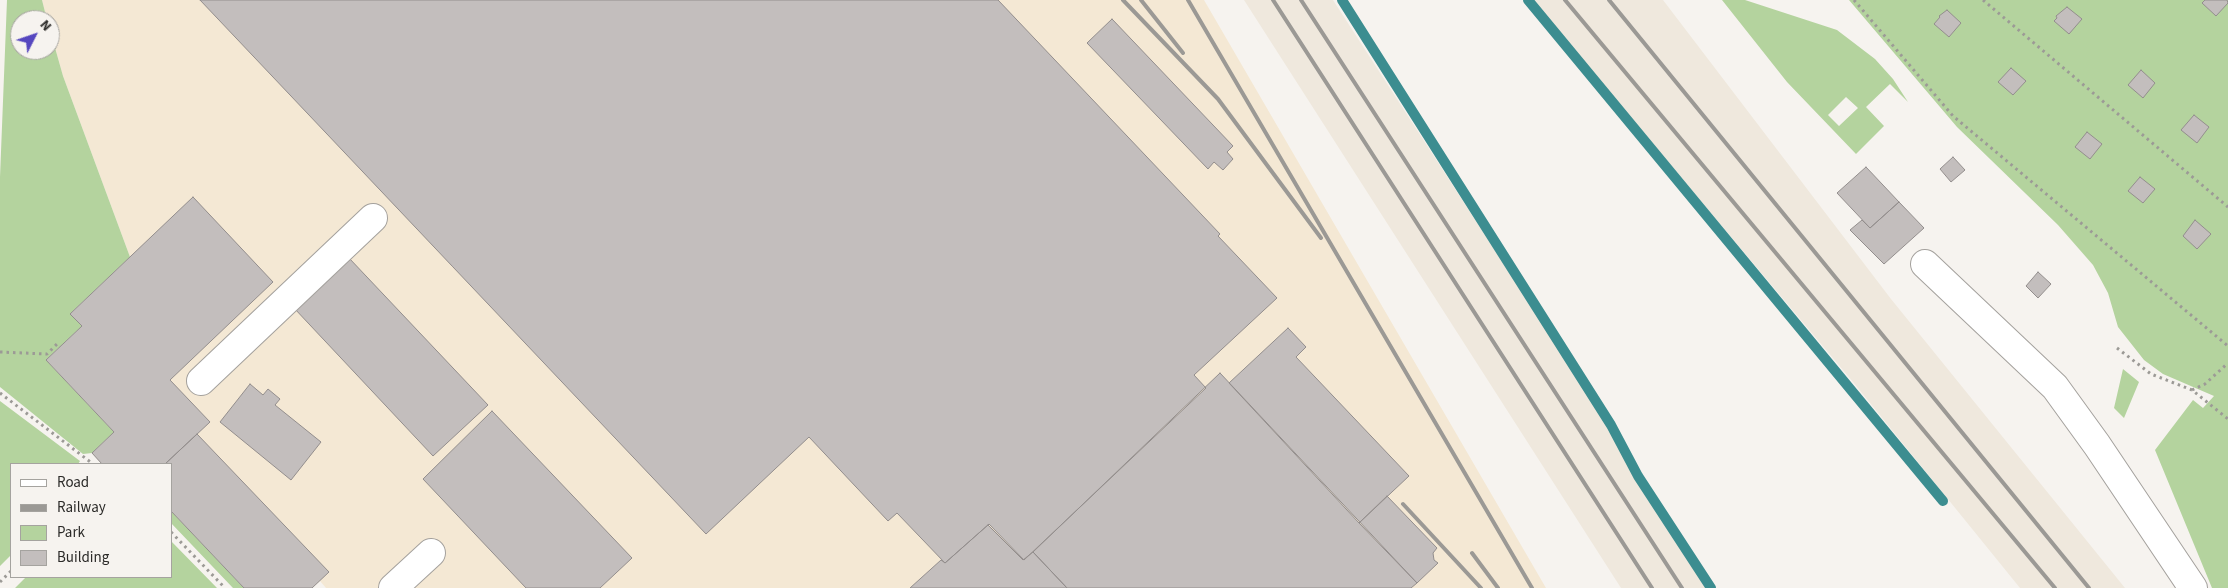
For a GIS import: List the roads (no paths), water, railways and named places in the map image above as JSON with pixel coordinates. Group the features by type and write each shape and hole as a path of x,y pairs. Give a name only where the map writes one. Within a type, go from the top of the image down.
{"lane":[{"path":"202,381 373,218"},
{"path":"1925,264 2055,387 2097,445 2193,588"},
{"path":"393,588 431,553"}],"waterway":[{"path":"1342,0 1611,425 1638,476 1711,588"},
{"path":"1528,0 1943,501"}],"railway":[{"path":"1123,0 1218,99 1321,238"},
{"path":"1141,0 1183,53"},
{"path":"1188,0 1532,588"},
{"path":"1273,0 1652,588"},
{"path":"1301,0 1682,588"},
{"path":"1565,0 2055,588"},
{"path":"1609,0 2089,588"},
{"path":"1403,504 1481,588"},
{"path":"1472,553 1498,588"}]}
